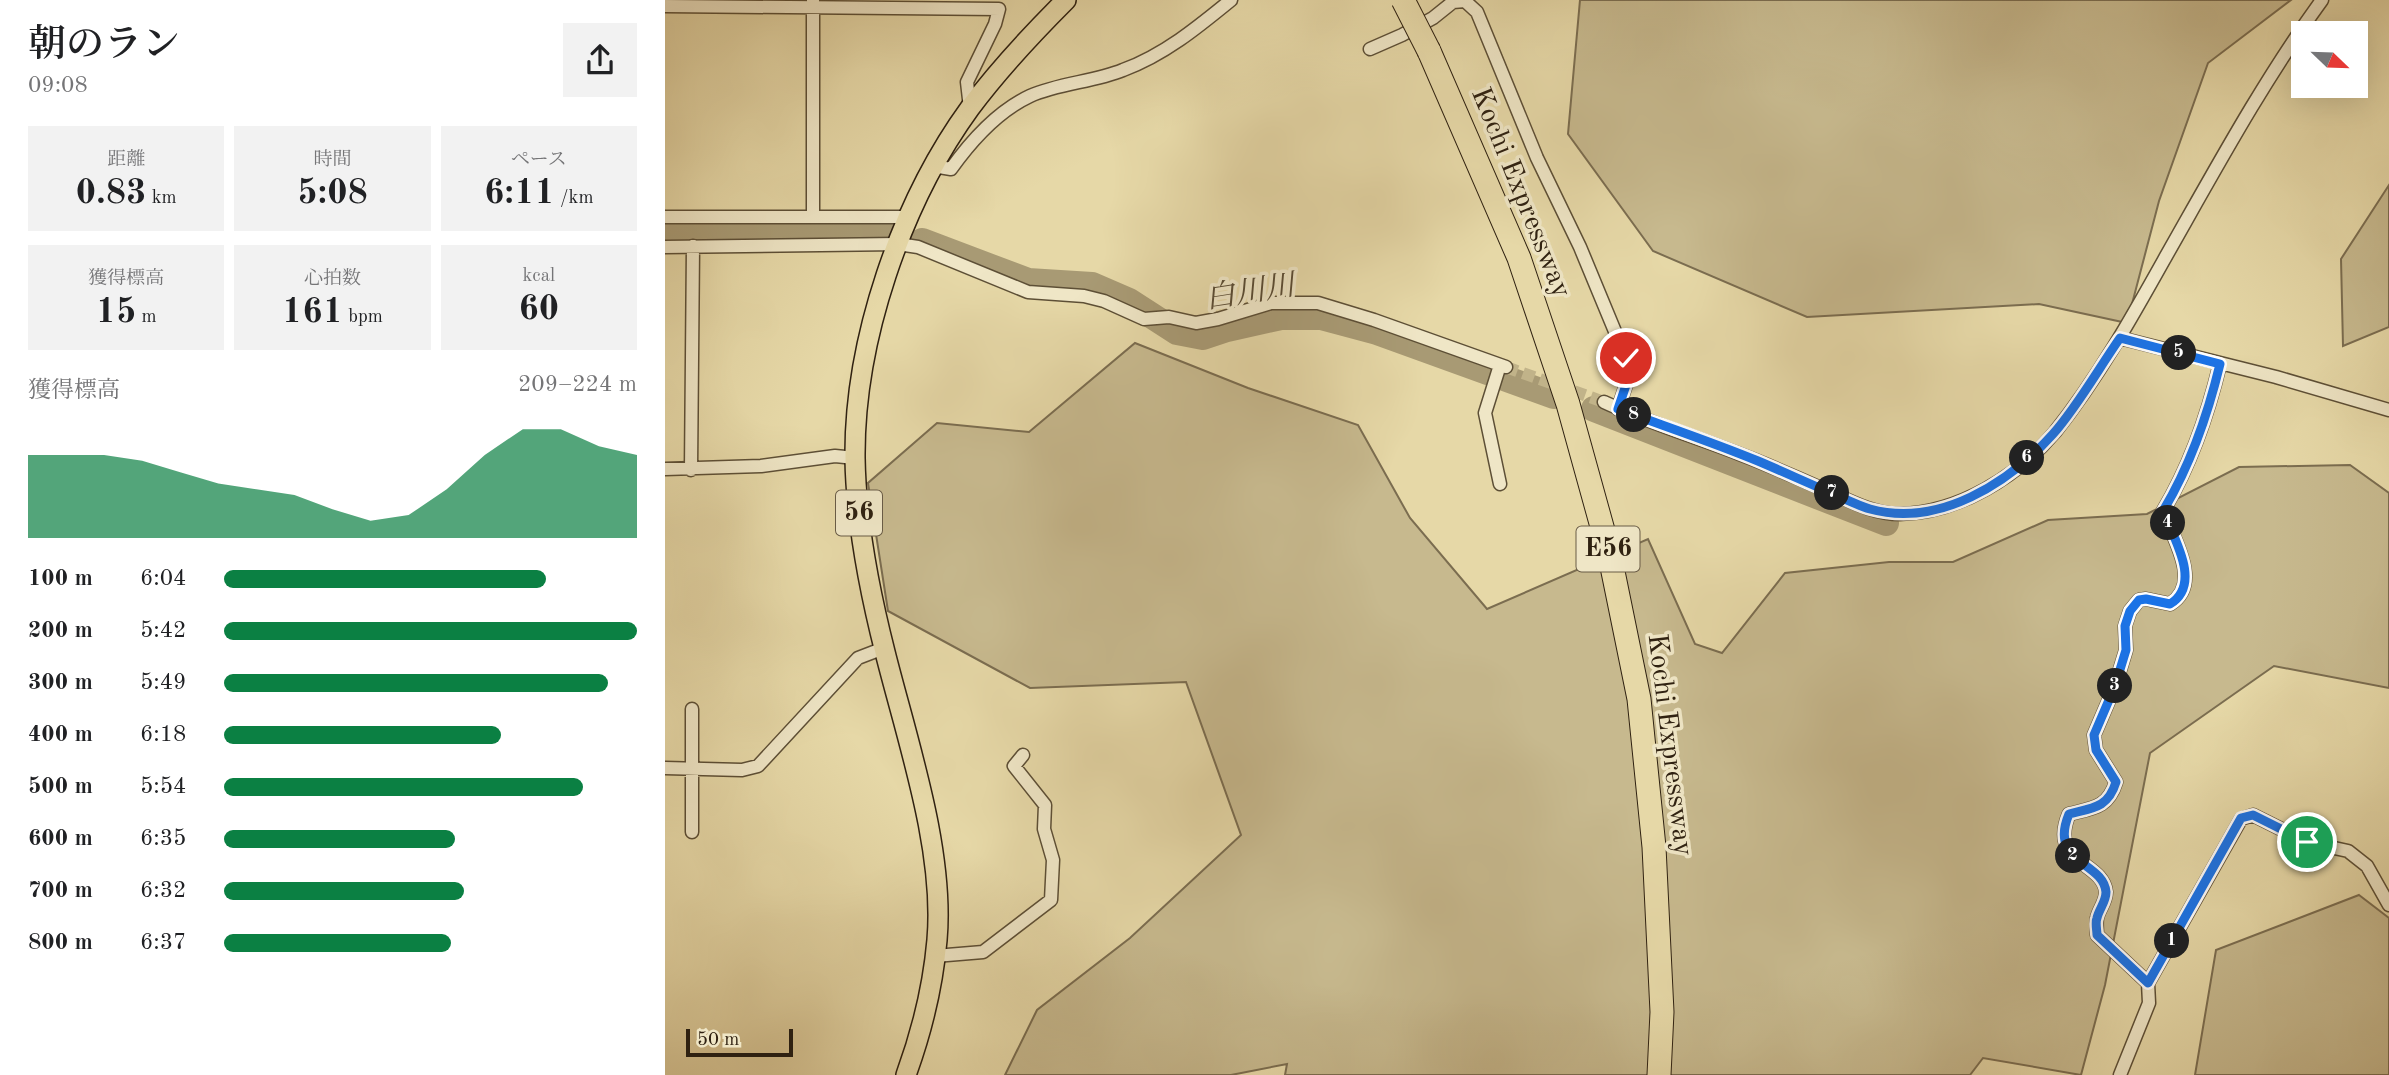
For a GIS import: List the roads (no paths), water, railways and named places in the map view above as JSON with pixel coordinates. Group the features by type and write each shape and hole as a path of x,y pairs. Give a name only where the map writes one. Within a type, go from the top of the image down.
{"highway":[{"name":"56","path":"907,1075 927,1008 935,956 935,877 923,801 884,648 860,533 855,458 859,385 871,326 898,244 933,166 970,108 1025,41 1066,0"},
{"name":"Kochi Expressway","path":"1403,0 1429,51 1519,258 1568,404 1609,552 1639,699 1654,846 1662,1012 1659,1075"}],"street":[{"path":"933,166 951,169 964,151 1003,113 1030,96 1122,71 1150,58 1185,36 1231,0"},
{"path":"1604,402 1744,455 1869,509 1898,514 1927,512 1972,496 2003,478 2054,433 2120,338 2283,54 2322,0"},
{"path":"1370,49 1402,36 1433,18 1453,2 1466,1 1477,12 1537,158 1580,247 1626,358 1628,379 1618,409"},
{"path":"665,6 813,3 1001,4 995,24 967,82 970,108"},
{"path":"813,3 813,217"},
{"path":"665,217 908,217"},
{"path":"665,247 898,244 919,247 1028,292 1084,296 1104,301 1144,319 1169,317 1196,323 1271,303 1318,303 1503,366 1493,384 1485,413 1500,484"},
{"path":"691,470 693,246"},
{"path":"2120,338 2389,410"},
{"path":"2148,983 2097,935 2096,920 2106,892 2103,882 2068,851 2064,833 2069,814 2104,804 2113,792 2116,782 2096,750 2094,735 2115,686 2126,650 2125,626 2130,611 2139,600 2170,604 2179,598 2185,588 2184,564 2163,511 2173,495 2209,410 2220,364"},
{"path":"665,469 761,466 835,456 855,458"},
{"path":"665,768 742,770 758,766 858,658 884,648"},
{"path":"692,709 692,832"},
{"path":"935,956 983,952 1051,900 1053,860 1044,830 1045,805 1014,766 1023,755"},
{"path":"2120,1075 2149,1003 2148,983 2241,818 2253,815 2307,842 2348,851 2367,866 2389,905"}],"waterway":[{"name":"白川川","path":"665,234 886,235"},
{"name":"白川川","path":"922,241 1028,281 1092,285 1129,301 1177,332 1203,337 1281,317 1321,317 1377,332 1554,396"},
{"name":"白川川","path":"1594,409 1886,523"}],"tunnel":[{"path":"1506,367 1604,402"}]}
